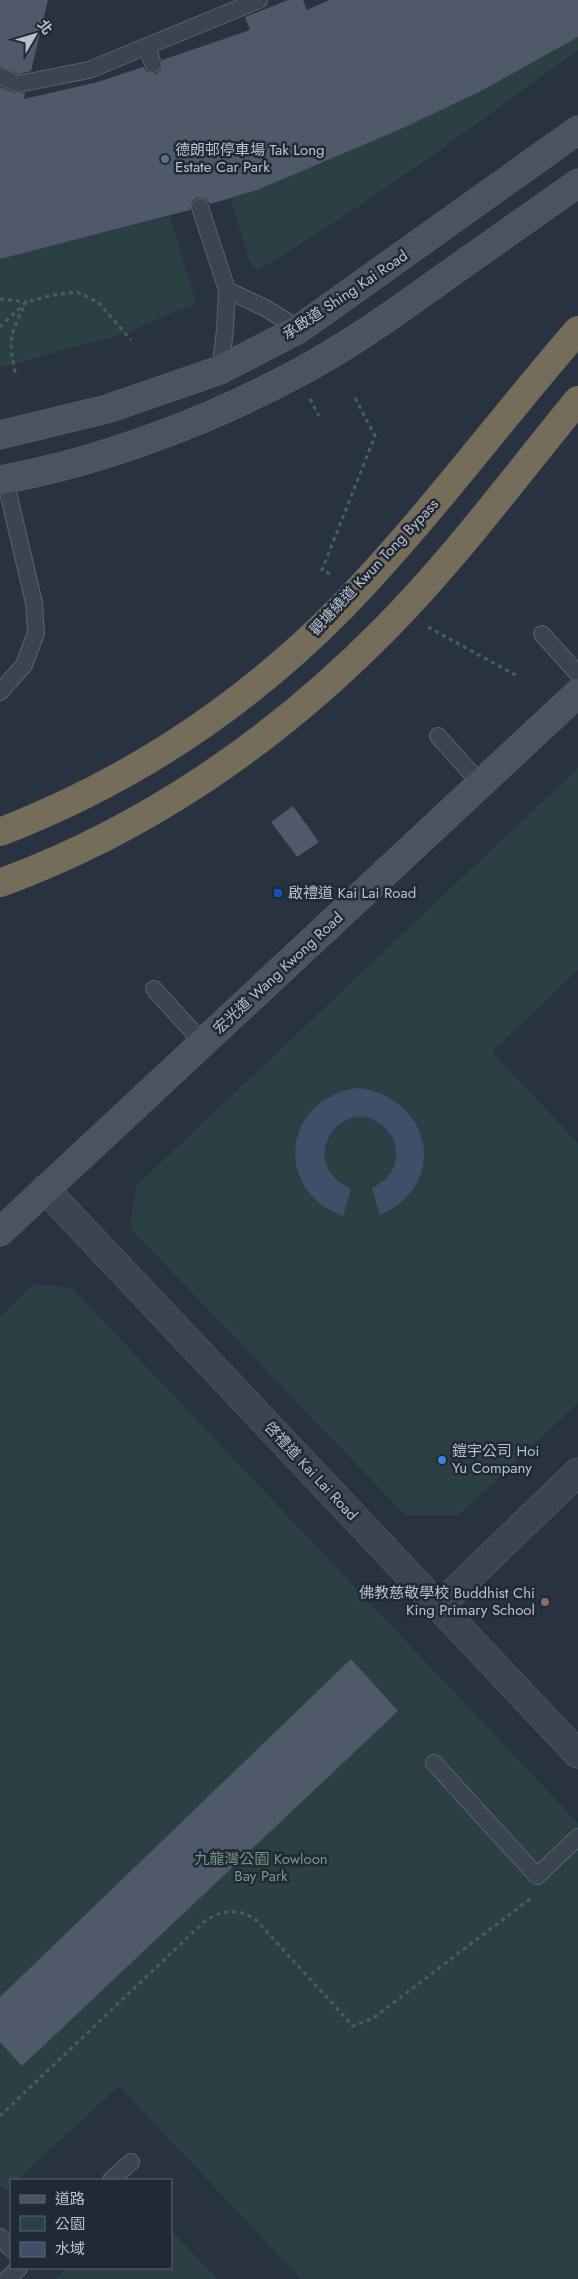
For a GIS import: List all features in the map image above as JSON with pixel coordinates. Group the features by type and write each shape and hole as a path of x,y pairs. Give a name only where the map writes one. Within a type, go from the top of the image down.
{"highway":[{"name":"觀塘繞道 Kwun Tong Bypass","path":"0,832 110,783 151,760 227,708 292,654 342,606 385,560 578,330"},
{"path":"0,883 79,850 163,805 263,738 318,692 382,632 421,590 578,400"}],"main road":[{"name":"承啟道 Shing Kai Road","path":"0,435 108,409 220,370 299,329 578,130"},
{"path":"2,479 64,465 123,447 236,403 296,374 400,310 578,183"},
{"name":"宏光道 Wang Kwong Road","path":"0,1232 578,693"}],"street":[{"name":"啓禮道 Kai Lai Road","path":"45,1189 578,1754"},
{"path":"438,1606 578,1472"}],"lane":[{"path":"0,76 18,84 89,70 259,0"},
{"path":"147,47 153,64"},
{"path":"200,207 227,290 226,330 220,370"},
{"path":"227,290 267,309 299,329"},
{"path":"0,692 24,665 36,633 34,603 2,479"},
{"path":"542,634 578,674"},
{"path":"438,736 481,784"},
{"path":"154,990 203,1043"},
{"path":"434,1763 537,1876 578,1837"},
{"path":"112,2179 131,2162"},
{"path":"0,2237 10,2248"},
{"path":"7,2279 18,2269"}],"path":[{"path":"0,299 26,302 53,295 77,292 98,302 131,340"},
{"path":"0,327 26,302"},
{"path":"16,378 10,352 11,332 26,302"},
{"path":"308,397 319,416"},
{"path":"0,2116 206,1920 217,1914 239,1911 256,1920 353,2026 372,2019 532,1897"}],"green space":[{"path":"578,37 578,50 380,192 257,271 249,259 230,198 403,128 479,92"},
{"path":"170,216 196,303 126,333 0,368 0,258"},
{"path":"578,768 578,970 492,1052 578,1143 578,1403 459,1515 405,1515 130,1228 136,1186"},
{"name":"九龍灣公園 Kowloon Bay Park","path":"34,1284 72,1288 578,1823 578,2279 301,2279 119,2086 18,2179 10,2179 10,2187 6,2191 0,2185 0,1317"},
{"path":"172,2231 217,2279 55,2279 66,2269 172,2269"}],"water":[{"path":"358,1088 383,1095 402,1107 416,1124 423,1144 423,1164 416,1184 402,1201 380,1215 372,1188 381,1183 392,1171 396,1161 396,1148 394,1140 388,1131 370,1118 355,1117 342,1123 331,1133 325,1147 326,1162 334,1176 351,1189 343,1216 320,1203 305,1186 297,1167 296,1146 302,1126 314,1109 333,1095"}],"building":[{"path":"0,0 48,0 31,71 19,74 0,66"},
{"name":"德朗邨停車場 Tak Long Estate Car Park","path":"288,0 303,0 307,10 329,0 578,0 578,37 479,92 403,128 257,190 210,204 206,199 197,197 192,201 190,210 0,259 0,87 14,93 25,93 24,99 98,82 143,67 147,72 156,74 161,70 162,60 250,30 245,17"},
{"path":"293,806 319,842 297,857 271,822"},
{"path":"351,1659 398,1711 22,2066 0,2042 0,1997"}],"place":[{"name":"德朗邨停車場 Tak Long Estate Car Park","path":"165,159"},
{"name":"啟禮道 Kai Lai Road","path":"278,893"},
{"name":"鎧宇公司 Hoi Yu Company","path":"442,1460"},
{"name":"佛教慈敬學校 Buddhist Chi King Primary School","path":"545,1602"}]}
